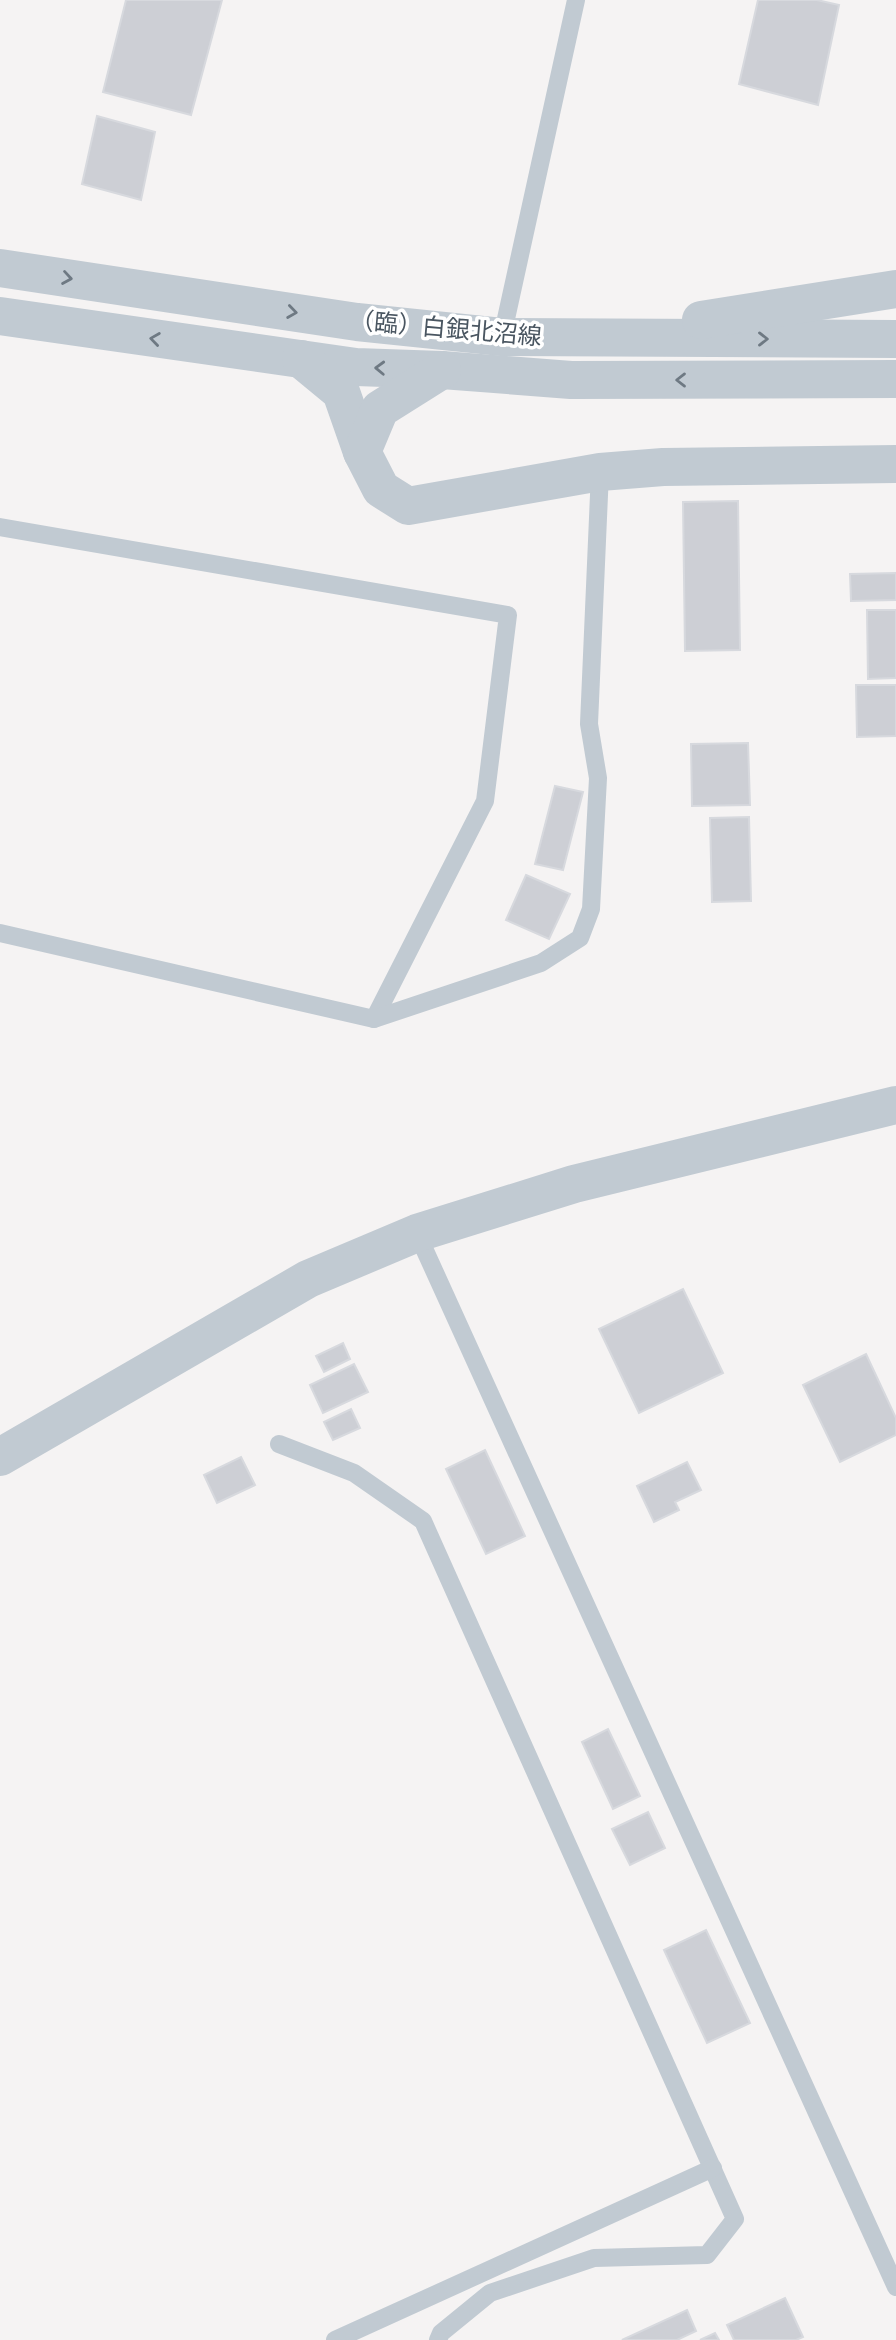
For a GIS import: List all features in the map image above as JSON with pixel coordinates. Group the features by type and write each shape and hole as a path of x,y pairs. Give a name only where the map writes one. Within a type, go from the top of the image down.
{"street":[{"name":"（臨）白銀北沼線","path":"0,268 357,321 502,337 896,339"},
{"path":"581,338 896,289"},
{"name":"（臨）白銀北沼線","path":"0,316 356,367 442,370 570,380 896,379"},
{"path":"301,359 341,392 362,452 381,489 408,506 600,472 663,467 896,464"},
{"path":"362,452 380,409 442,370"},
{"path":"0,1457 308,1279 417,1234 574,1184 896,1105"}],"lane":[{"path":"502,337 576,0"},
{"path":"0,933 374,1020 541,962 580,938 591,909 598,778 589,724 600,472"},
{"path":"0,527 508,615 485,801 374,1020"},
{"path":"417,1234 896,2287"},
{"path":"279,1444 354,1473 423,1521 735,2218 707,2255 594,2258 490,2293 440,2333 438,2340"},
{"path":"335,2340 713,2168"}],"building":[{"path":"126,0 222,0 191,115 103,92"},
{"path":"758,0 817,0 839,5 818,105 739,84"},
{"path":"97,116 155,132 141,200 82,184"},
{"path":"738,501 740,650 685,651 683,502"},
{"path":"896,573 896,600 851,601 850,574"},
{"path":"867,610 896,610 896,678 868,679"},
{"path":"856,685 896,685 896,736 857,737"},
{"path":"748,743 750,805 692,806 691,744"},
{"path":"555,786 583,792 563,870 535,864"},
{"path":"749,817 751,901 712,902 710,818"},
{"path":"526,875 570,894 549,939 506,920"},
{"path":"683,1289 723,1373 639,1413 599,1329"},
{"path":"343,1343 350,1359 324,1372 316,1356"},
{"path":"866,1354 896,1418 896,1435 840,1462 803,1385"},
{"path":"354,1364 368,1392 323,1413 310,1385"},
{"path":"351,1409 360,1428 333,1440 324,1422"},
{"path":"485,1450 525,1536 486,1554 446,1469"},
{"path":"241,1457 255,1485 217,1503 204,1475"},
{"path":"687,1462 701,1490 675,1502 679,1510 654,1522 637,1486"},
{"path":"608,1729 640,1796 613,1809 582,1742"},
{"path":"648,1812 665,1848 630,1865 612,1829"},
{"path":"706,1930 750,2023 707,2043 664,1950"},
{"path":"785,2298 803,2337 796,2340 734,2340 727,2325"},
{"path":"687,2310 696,2331 677,2340 622,2340"},
{"path":"715,2333 719,2340 700,2340"}]}
